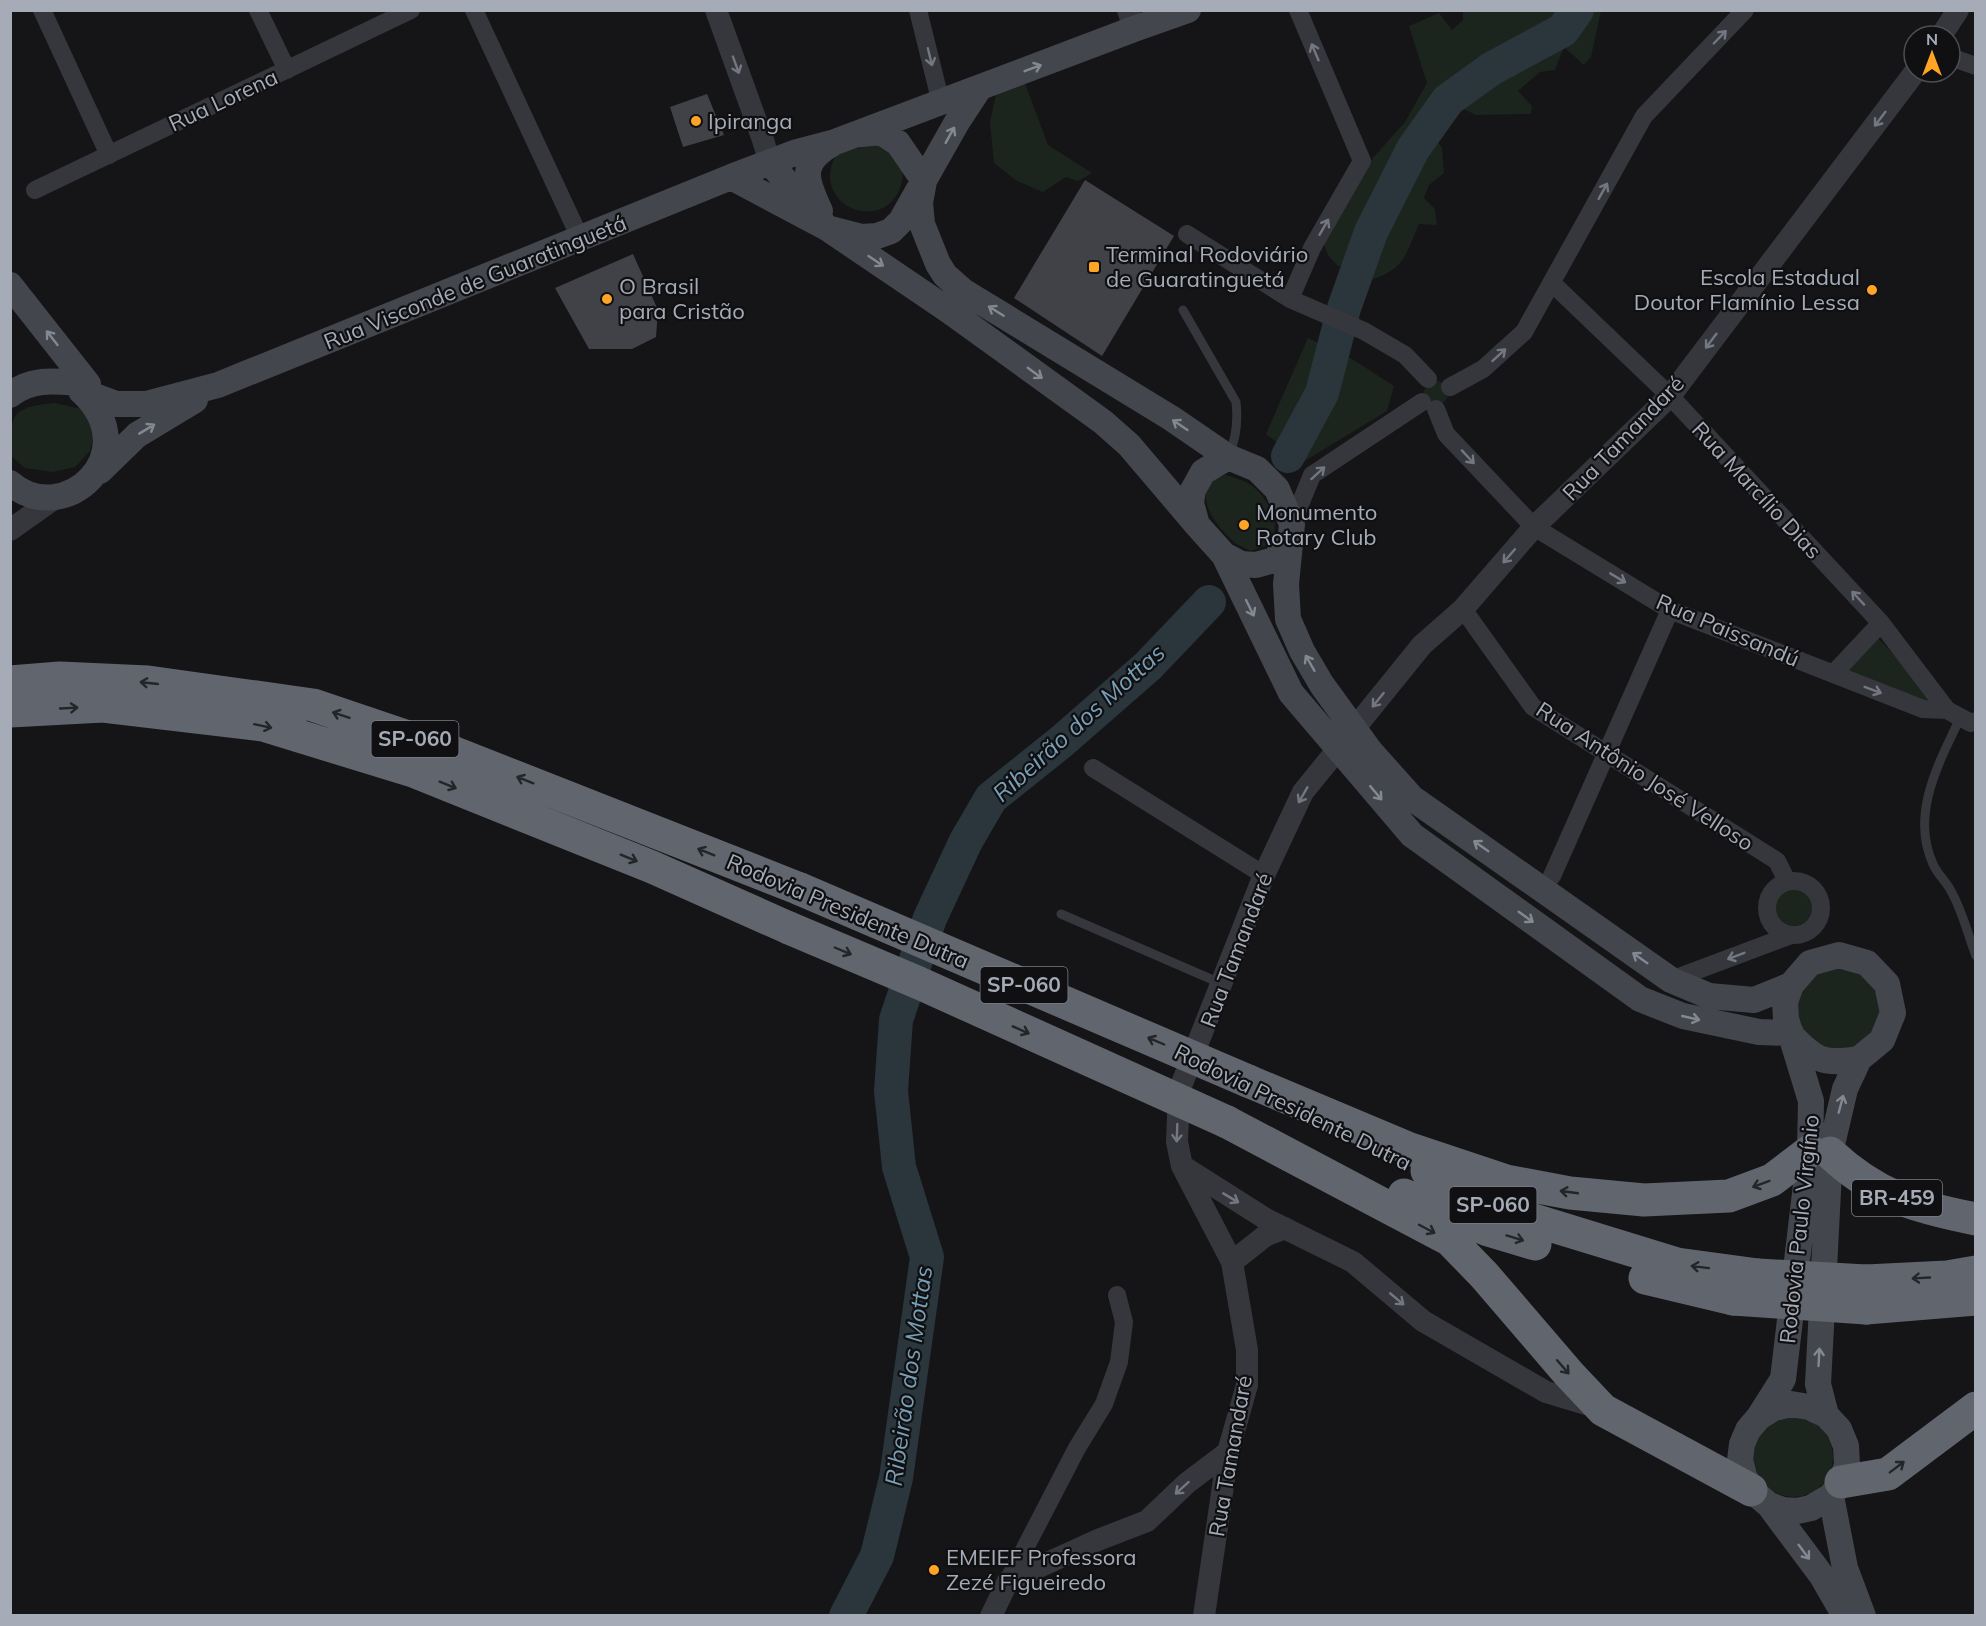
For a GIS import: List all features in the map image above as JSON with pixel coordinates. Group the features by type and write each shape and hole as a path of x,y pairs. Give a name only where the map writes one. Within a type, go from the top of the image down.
{"highway":[{"name":"Rodovia Presidente Dutra","path":"10,682 60,678 148,682 313,705 455,753 800,889 1248,1081 1504,1210 1677,1264 1758,1275 1866,1294 1976,1272"},
{"name":"Rodovia Presidente Dutra","path":"10,711 103,706 263,725 413,771 652,867 1227,1122 1488,1230 1661,1283 1733,1299 1866,1294 1976,1299"},
{"path":"1248,1081 1410,1149 1506,1181 1570,1193 1644,1200 1729,1196 1772,1180 1820,1152"},
{"path":"1227,1122 1450,1240 1604,1410 1760,1498"},
{"name":"BR-459","path":"1820,1152 1882,1192 1932,1211 1976,1219"},
{"path":"1836,1489 1888,1474 1976,1408"}],"main road":[{"name":"Rua Visconde de Guaratinguetá","path":"10,395 33,382 51,381 85,387 116,404 146,404 218,385 581,240 731,177 978,90 1131,20 1188,10"},
{"path":"770,163 827,228 862,237 877,236 891,231 901,221 978,90"},
{"path":"827,228 808,185 808,168 819,152 847,138 881,132 898,143 924,181 920,203 922,224 938,264 945,275 963,291 1171,418 1228,457 1257,470 1277,489 1291,532 1286,584 1288,619 1302,651 1322,685 1346,739 1412,835 1640,999 1683,1016 1759,1032 1792,1034 1810,1054 1834,1062 1859,1059"},
{"path":"731,177 827,228 948,310 1103,422 1129,446 1224,555 1291,693 1346,739 1370,751 1412,798 1671,980 1709,996 1755,1000 1791,985"},
{"path":"10,285 85,387 103,417 106,435 105,452 99,468 88,482"},
{"name":"Rua Visconde de Guaratinguetá","path":"58,496 74,491 88,482 137,435 218,385"},
{"path":"1197,525 1191,503 1193,490 1203,472 1228,457"},
{"path":"11,485 42,497 58,496"},
{"path":"1224,555 1241,564 1256,565 1274,560 1291,532"},
{"name":"Rodovia Paulo Virgínio","path":"1845,1616 1822,1576 1743,1476 1740,1460 1742,1444 1748,1430 1783,1379 1820,1152 1859,1059 1882,1040 1893,1013 1887,984 1867,963 1839,956 1810,963 1791,985 1785,1002 1786,1019 1811,1101 1820,1152 1818,1384 1826,1415 1839,1429 1846,1446 1847,1465 1836,1489 1845,1568 1863,1616"},
{"path":"1759,1417 1774,1408 1791,1404 1809,1407 1826,1415"},
{"path":"1760,1498 1782,1510 1797,1510 1810,1508 1836,1489"}],"street":[{"path":"42,10 109,154"},
{"path":"258,10 287,70"},
{"name":"Rua Lorena","path":"35,190 411,10"},
{"path":"474,10 581,240"},
{"path":"716,10 764,140 770,163"},
{"path":"918,10 941,102"},
{"path":"1290,299 1312,248 1362,161 1298,10"},
{"path":"1450,387 1483,369 1524,332 1644,116 1745,10"},
{"path":"1948,24 1956,11"},
{"name":"Rua Tamandaré","path":"1204,1616 1228,1452 1247,1385 1247,1350 1232,1262 1182,1166 1177,1142 1179,1091 1264,875 1304,792 1422,645 1463,609 1534,527 1670,396 1906,84"},
{"path":"1187,234 1290,299 1364,331 1404,355 1428,379"},
{"name":"Rua Marcílio Dias","path":"1552,283 1670,396 1881,623 1961,716"},
{"path":"1428,379 1443,379 1450,387 1452,392 1449,402 1441,408 1429,405 1420,392 1424,382 1428,379"},
{"path":"1291,532 1312,475 1429,405"},
{"name":"Rua Paissandú","path":"1429,405 1446,434 1534,527 1670,610 1923,709 1961,716"},
{"path":"10,530 14,530 58,496"},
{"name":"Rua Antônio José Velloso","path":"1463,609 1533,707 1777,861 1787,881"},
{"path":"1552,876 1670,610"},
{"path":"1833,674 1881,623"},
{"path":"1093,768 1264,875"},
{"path":"1671,980 1791,935 1802,934 1813,928 1820,918 1821,906 1818,895 1810,886 1799,881 1787,881 1774,889 1767,902 1768,917 1777,929 1791,935"},
{"path":"1182,1166 1249,1208 1353,1262 1423,1321 1546,1392 1604,1410"},
{"path":"1232,1262 1265,1236 1285,1228"},
{"path":"991,1616 1077,1448 1104,1404 1119,1362 1124,1322 1117,1295"},
{"path":"1008,1581 1147,1521 1187,1484 1228,1452"}],"lane":[{"path":"1183,310 1236,402 1234,442 1228,457"},
{"path":"1961,716 1936,768 1925,804 1925,835 1933,864 1952,891 1976,956"},
{"path":"1061,914 1222,984"}],"shaded area":[{"path":"1463,11 1601,11 1591,57 1584,65 1564,47 1555,70 1540,72 1518,91 1532,106 1531,114 1476,115 1459,107 1435,138 1442,148 1444,173 1429,185 1424,198 1435,209 1437,225 1419,224 1402,261 1389,272 1366,282 1353,264 1338,266 1328,255 1323,242 1366,166 1405,122 1427,83 1409,26 1439,13 1452,30 1463,20"},
{"path":"1023,78 1048,145 1092,173 1078,181 1066,177 1043,192 1017,181 994,163 990,122 996,94"},
{"path":"885,143 902,171 898,193 887,205 874,211 859,211 846,205 836,195 830,182 832,166 841,148"},
{"path":"1308,338 1352,359 1394,386 1387,411 1303,462 1266,434"},
{"path":"1436,381 1441,382 1447,388 1447,398 1441,404 1436,405 1431,404 1425,398 1424,393 1425,388 1431,382"},
{"path":"55,403 81,409 95,429 90,451 75,467 53,472 25,468 11,456 11,431 16,415 29,407"},
{"path":"1225,475 1251,485 1269,506 1275,523 1271,540 1265,546 1251,551 1238,545 1222,530 1211,514 1207,506 1207,489 1213,481"},
{"path":"1874,634 1936,699 1913,702 1841,670"},
{"path":"1793,886 1807,892 1813,906 1807,920 1793,926 1779,920 1773,906 1779,892"},
{"path":"1830,964 1859,969 1879,990 1882,1019 1867,1044 1839,1053 1811,1044 1795,1020 1797,991 1805,979"},
{"path":"1785,1417 1801,1417 1822,1428 1833,1449 1833,1465 1822,1486 1801,1497 1785,1497 1771,1491 1759,1479 1753,1465 1753,1449 1759,1435 1771,1423"}],"building":[{"name":"Ipiranga","path":"707,94 724,135 683,147 670,107"},
{"name":"Terminal Rodoviário de Guaratinguetá","path":"1085,180 1174,236 1102,356 1014,298"},
{"name":"O Brasil para Cristão","path":"633,254 658,310 656,337 632,349 589,349 555,288"}],"waterway":[{"name":"Ribeirão dos Mottas","path":"1288,456 1322,393 1344,308 1371,232 1413,149 1448,100 1491,69 1563,30 1577,10"},
{"name":"Ribeirão dos Mottas","path":"846,1616 877,1556 896,1478 927,1257 899,1167 891,1091 896,1020 930,918 966,841 991,798 1061,742 1148,666 1209,602"}],"place":[{"name":"Ipiranga","path":"696,121"},
{"name":"Terminal Rodoviário de Guaratinguetá","path":"1094,267"},
{"name":"Escola Estadual Doutor Flamínio Lessa","path":"1872,290"},
{"name":"O Brasil para Cristão","path":"607,299"},
{"name":"Monumento Rotary Club","path":"1244,525"},
{"name":"EMEIEF Professora Zezé Figueiredo","path":"934,1570"}]}
